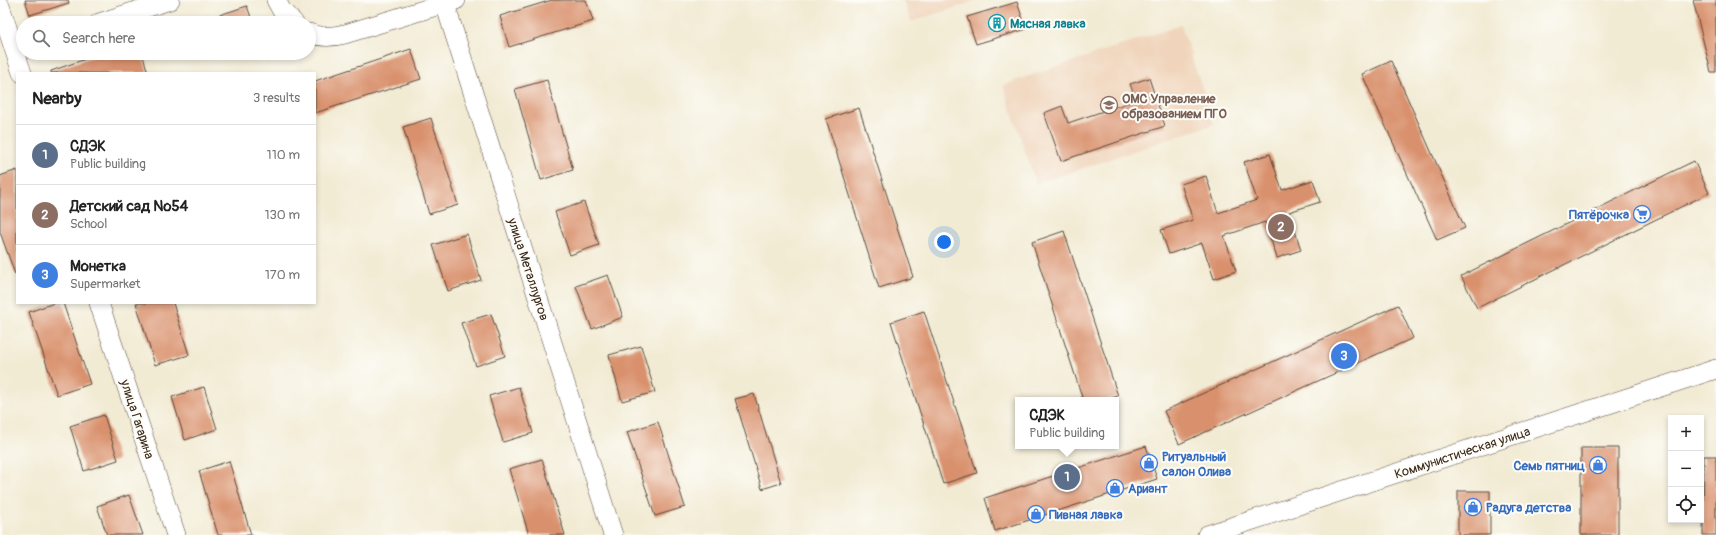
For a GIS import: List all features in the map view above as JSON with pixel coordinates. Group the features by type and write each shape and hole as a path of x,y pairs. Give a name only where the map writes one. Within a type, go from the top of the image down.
{"street":[{"path":"121,16 170,0"},
{"path":"276,0 282,11 287,16"},
{"path":"316,36 331,37 345,34 450,2"},
{"name":"улица Металлургов","path":"450,2 613,535"},
{"path":"0,6 12,51"},
{"path":"16,60 22,72"},
{"name":"улица Гагарина","path":"99,304 176,535"},
{"name":"Коммунистическая улица","path":"1208,535 1716,369"}],"shaded area":[{"path":"903,0 978,0 911,22"},
{"name":"ОМС Управление образованием ПГО","path":"1181,25 1214,124 1036,184 1003,85"}],"building":[{"path":"25,0 68,0 69,3 30,15"},
{"path":"552,0 586,0 593,21 509,47 500,16"},
{"path":"1693,0 1716,0 1716,72 1711,72"},
{"name":"Мясная лавка","path":"1017,2 1026,29 976,44 967,17"},
{"path":"247,6 251,16 216,16"},
{"path":"411,49 421,79 316,113 316,81"},
{"path":"83,60 144,60 148,72 51,72"},
{"path":"1391,61 1465,228 1437,240 1362,74"},
{"path":"1149,78 1165,126 1061,161 1044,113 1062,106 1068,123 1136,100 1130,84"},
{"path":"547,80 573,170 541,180 515,89"},
{"path":"859,108 913,277 879,288 826,119"},
{"path":"431,118 458,205 429,214 403,127"},
{"path":"1270,154 1282,190 1313,180 1320,202 1289,212 1301,250 1277,258 1265,222 1224,236 1236,271 1214,279 1202,243 1169,254 1161,230 1193,220 1181,184 1206,176 1218,213 1257,200 1244,162"},
{"path":"1694,161 1709,193 1477,308 1461,276"},
{"path":"16,170 16,274 0,232 0,176"},
{"path":"584,202 599,245 570,255 555,212"},
{"path":"1064,231 1118,396 1082,397 1032,242"},
{"path":"467,234 481,280 448,291 433,245"},
{"path":"608,275 623,317 592,329 576,286"},
{"path":"51,304 63,304 90,384 57,395 29,312"},
{"path":"136,304 173,304 189,355 155,365"},
{"path":"1398,305 1413,338 1179,444 1164,411"},
{"path":"924,311 977,473 943,484 891,322"},
{"path":"491,314 505,356 476,366 461,323"},
{"path":"641,346 655,392 622,401 609,355"},
{"path":"204,387 217,429 185,440 172,397"},
{"path":"519,387 533,433 503,442 489,396"},
{"path":"754,394 781,483 762,489 735,399"},
{"path":"104,415 118,460 84,471 70,426"},
{"path":"658,422 685,507 655,516 627,432"},
{"path":"1146,446 1157,479 995,531 985,498"},
{"path":"1581,448 1618,448 1618,535 1581,535"},
{"path":"1704,456 1716,456 1716,535 1703,535"},
{"path":"542,459 565,535 529,535 509,469"},
{"path":"229,461 251,535 218,535 199,471"},
{"path":"1458,491 1490,491 1490,535 1458,535"},
{"path":"129,495 143,535 107,535 97,506"}],"place":[{"name":"Мясная лавка","path":"997,23"},
{"name":"ОМС Управление образованием ПГО","path":"1109,105"},
{"name":"Пятёрочка","path":"1642,214"},
{"name":"Детский сад №54","path":"1281,227"},
{"name":"Монетка","path":"1344,356"},
{"name":"Ритуальный салон Олива","path":"1149,463"},
{"name":"Семь пятниц","path":"1598,465"},
{"name":"СДЭК","path":"1067,477"},
{"name":"Ариант","path":"1115,488"},
{"name":"Радуга детства","path":"1473,507"},
{"name":"Пивная лавка","path":"1036,514"}]}
